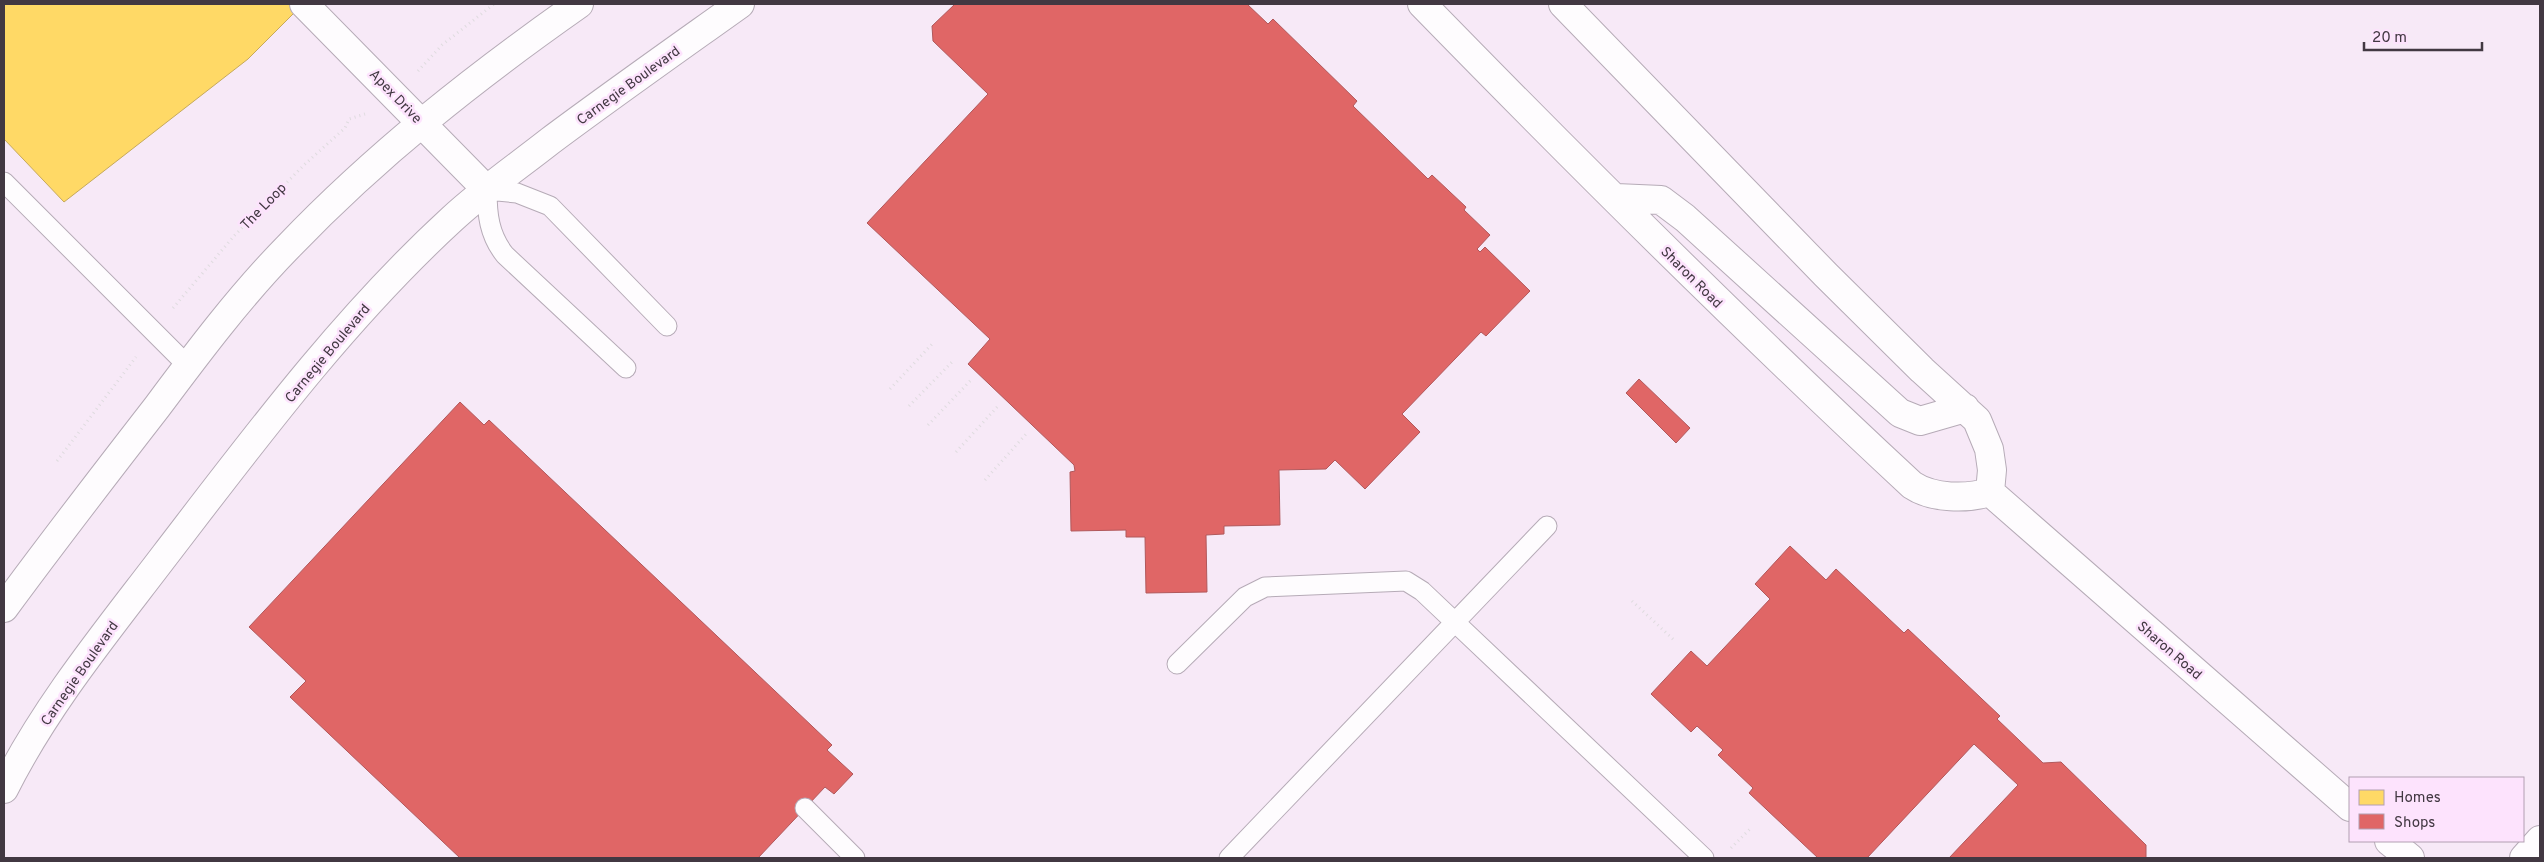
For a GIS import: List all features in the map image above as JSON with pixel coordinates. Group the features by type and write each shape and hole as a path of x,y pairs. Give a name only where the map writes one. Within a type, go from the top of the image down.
{"main road":[{"name":"Apex Drive","path":"304,4 486,190"},
{"path":"4,608 227,316 287,248 354,180 421,123 513,50 579,4"},
{"name":"Carnegie Boulevard","path":"4,789 43,723 101,640 202,507 316,363 418,252 486,190 587,114 740,4"},
{"name":"Sharon Road","path":"1422,4 1773,356 1912,485 1924,491 1944,495 1972,496 1990,492 2349,806"},
{"path":"1563,4 1826,276 1922,370 1977,420 1987,440 1992,470 1990,492"},
{"path":"1616,198 1661,200 1685,218 1900,413 1920,421 1965,408"},
{"path":"2524,858 2540,840"},
{"path":"2390,842 2410,858"}],"lane":[{"path":"4,182 188,366"},
{"path":"626,368 498,246 490,226 486,190 517,193 550,206 667,326"},
{"path":"1229,858 1547,526"},
{"path":"1177,664 1253,591 1272,586 1406,581 1422,591 1704,858"},
{"path":"805,808 854,858"}],"path":[{"path":"417,72 442,45 494,4"},
{"name":"The Loop","path":"169,313 234,236 304,165 345,128 349,119 367,113"},
{"path":"890,389 933,343"},
{"path":"56,461 140,351"},
{"path":"909,406 952,362"},
{"path":"928,425 970,380"},
{"path":"956,452 998,406"},
{"path":"985,480 1027,433"},
{"path":"1632,601 1675,641"},
{"path":"1728,852 1750,829"}],"building: Homes":[{"path":"4,4 303,4 248,59 64,202 4,139"}],"building: Shops":[{"path":"955,4 1247,4 1268,24 1273,19 1357,101 1353,106 1428,179 1432,175 1466,207 1464,210 1490,235 1477,249 1480,252 1485,247 1530,291 1486,336 1481,332 1402,414 1420,432 1365,489 1335,460 1326,469 1279,470 1280,525 1224,526 1224,534 1206,535 1207,592 1146,593 1145,537 1126,537 1126,530 1071,531 1070,472 1075,471 1074,465 968,364 990,339 867,223 988,94 933,41 932,26"},
{"path":"1639,379 1690,428 1676,443 1626,393"},
{"path":"460,402 484,425 489,420 832,745 827,750 853,774 834,794 825,787 758,858 460,858 290,697 306,681 249,627"},
{"path":"1790,546 1826,580 1836,569 1904,633 1908,629 2000,716 1997,719 2043,763 2061,762 2146,845 2146,858 1949,858 2018,785 1974,744 1867,858 1818,858 1749,793 1753,788 1718,755 1723,750 1697,726 1691,732 1651,694 1691,651 1707,666 1770,599 1755,584"}]}
